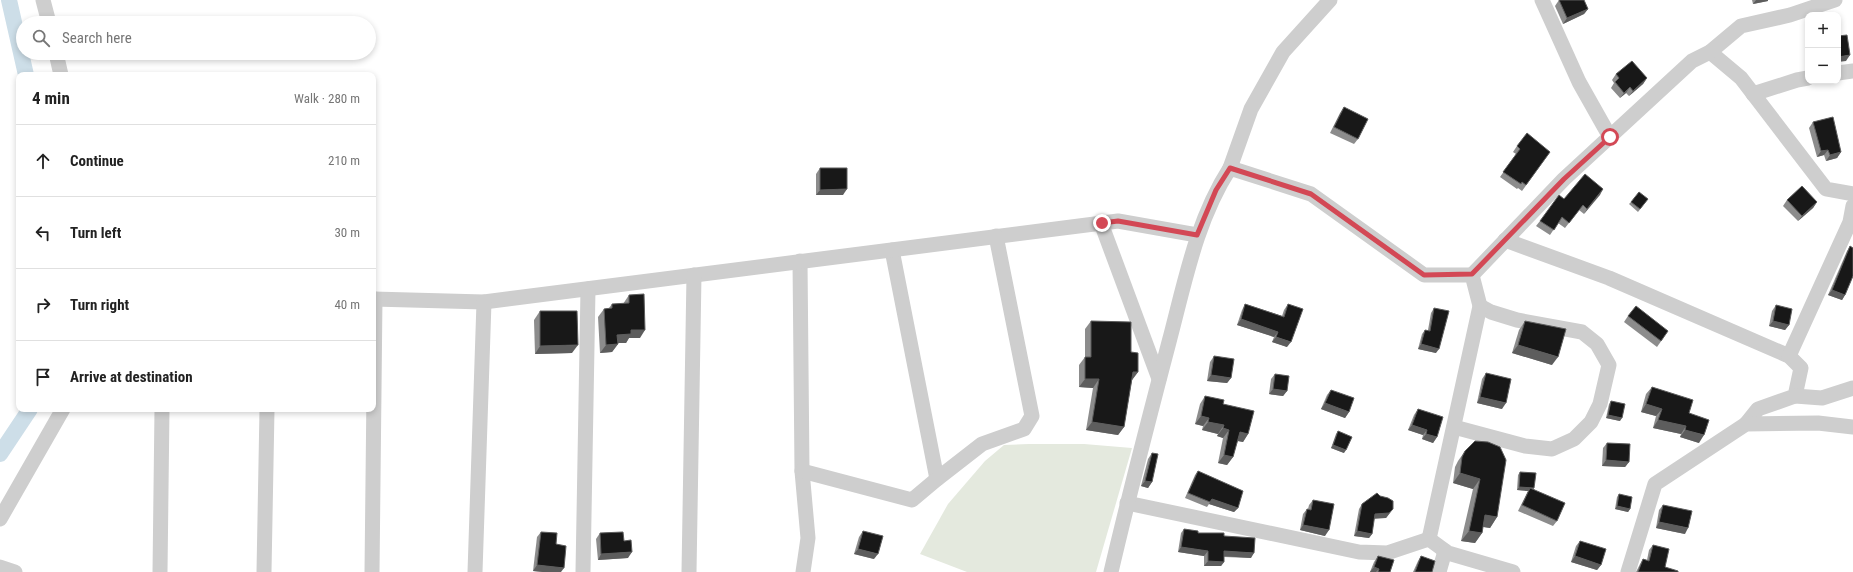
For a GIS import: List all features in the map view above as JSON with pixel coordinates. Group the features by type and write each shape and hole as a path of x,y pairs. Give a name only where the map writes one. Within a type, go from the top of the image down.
{"street":[{"path":"44,0 47,16"},
{"path":"1111,572 1127,503 1197,235 1216,190 1230,168 1251,110 1283,52 1330,0"},
{"path":"1542,0 1579,82 1610,137"},
{"path":"1230,168 1311,194 1424,275 1472,274 1564,179 1692,61 1710,52 1741,26 1790,15 1835,0"},
{"path":"1710,52 1741,78 1826,189 1853,194"},
{"path":"58,60 60,72"},
{"path":"1841,72 1853,70"},
{"path":"1753,94 1805,79"},
{"path":"1789,356 1850,222 1853,206"},
{"path":"376,299 484,302 1118,221 1197,235"},
{"path":"1102,223 1159,379"},
{"path":"802,471 912,500 982,444 1024,429 1032,416 996,236"},
{"path":"1505,240 1609,278 1789,356 1801,368 1795,396"},
{"path":"892,250 937,479"},
{"path":"800,261 802,471 808,538 804,572"},
{"path":"1430,539 1480,306 1472,274"},
{"path":"689,572 694,275"},
{"path":"583,572 588,289"},
{"path":"475,572 484,302"},
{"path":"1454,427 1525,446 1552,449 1574,439 1591,422 1600,404 1609,365 1597,344 1582,332 1517,320 1491,312 1480,306"},
{"path":"1628,572 1655,484 1746,424 1758,409 1795,396 1822,398 1853,388"},
{"path":"0,519 61,412"},
{"path":"160,572 162,412"},
{"path":"264,572 267,412"},
{"path":"372,572 373,412"},
{"path":"1746,424 1818,423 1853,427"},
{"path":"1127,503 1359,552 1387,553 1430,539"},
{"path":"1430,539 1445,551 1513,572"},
{"path":"1439,572 1445,551"},
{"path":"0,567 14,572"}],"shaded area":[{"path":"1084,444 1132,448 1096,572 967,572 920,554 948,504 985,461 1004,445"}],"building":[{"path":"1559,0 1584,0 1588,9 1567,18"},
{"path":"1847,35 1850,55 1841,56 1841,36"},
{"path":"1632,61 1647,78 1633,91 1630,87 1624,93 1615,82 1619,78 1616,74"},
{"path":"1344,107 1368,119 1358,139 1334,127"},
{"path":"1833,117 1841,152 1830,155 1828,150 1821,151 1813,122"},
{"path":"1527,133 1550,152 1526,185 1522,182 1521,184 1503,172 1520,149 1517,146"},
{"path":"820,168 847,168 847,189 820,190"},
{"path":"1585,174 1603,189 1587,209 1583,205 1569,223 1562,217 1554,230 1540,221 1559,195 1564,199"},
{"path":"1802,186 1817,202 1802,216 1787,200"},
{"path":"1639,192 1648,199 1640,209 1631,202"},
{"path":"1850,246 1853,248 1853,276 1845,295 1832,290"},
{"path":"644,294 645,330 631,330 631,334 617,335 618,344 606,345 604,309 612,308 612,304 629,303 629,295"},
{"path":"1245,304 1284,317 1288,304 1303,309 1291,342 1276,337 1278,332 1241,319"},
{"path":"1776,305 1792,309 1789,325 1773,321"},
{"path":"1636,306 1668,331 1661,341 1628,316"},
{"path":"1434,308 1449,311 1439,349 1421,344 1425,330 1430,331"},
{"path":"540,311 577,311 578,345 540,346"},
{"path":"1091,321 1131,322 1131,352 1138,353 1138,372 1133,372 1124,427 1092,422 1099,379 1085,379 1085,357 1091,357"},
{"path":"1525,321 1566,329 1558,357 1518,345"},
{"path":"1214,356 1234,359 1231,378 1211,375"},
{"path":"1486,373 1511,379 1506,403 1480,397"},
{"path":"1275,374 1289,376 1287,391 1273,389"},
{"path":"1652,387 1693,400 1689,413 1709,420 1704,435 1685,430 1686,426 1658,420 1662,409 1646,404"},
{"path":"1331,390 1354,398 1349,412 1325,403"},
{"path":"1205,396 1224,400 1223,404 1254,411 1248,434 1240,432 1233,457 1224,455 1229,430 1223,428 1224,425 1208,422 1209,418 1201,416"},
{"path":"1611,401 1625,404 1622,418 1608,415"},
{"path":"1418,409 1443,417 1437,437 1426,434 1427,430 1412,425"},
{"path":"1338,431 1352,437 1346,450 1333,445"},
{"path":"1475,441 1488,442 1500,447 1506,460 1497,517 1485,515 1482,533 1469,531 1480,479 1460,473 1462,457 1465,451"},
{"path":"1607,443 1630,444 1629,462 1606,460"},
{"path":"1152,453 1158,454 1152,482 1145,481"},
{"path":"1198,471 1243,491 1238,508 1212,499 1210,502 1188,493"},
{"path":"1520,472 1536,473 1534,488 1519,487"},
{"path":"1530,488 1565,503 1557,521 1522,505"},
{"path":"1377,493 1380,496 1393,501 1393,509 1389,513 1375,514 1372,534 1357,531 1362,504"},
{"path":"1619,494 1632,497 1630,509 1617,506"},
{"path":"1313,500 1334,504 1329,530 1303,525 1307,509 1311,510"},
{"path":"1663,505 1692,511 1688,528 1659,522"},
{"path":"1184,529 1198,531 1198,533 1224,533 1224,536 1255,538 1254,553 1224,551 1224,562 1208,561 1208,551 1181,547"},
{"path":"863,531 883,536 878,554 858,549"},
{"path":"541,532 557,533 556,544 566,546 564,568 537,565"},
{"path":"623,532 624,541 631,540 632,552 601,554 600,533"},
{"path":"1580,541 1606,549 1601,565 1575,556"},
{"path":"1653,545 1669,549 1665,567 1678,572 1638,572 1643,559 1649,561"},
{"path":"1378,556 1394,560 1390,572 1378,572 1379,569 1374,567"},
{"path":"1421,556 1435,561 1432,572 1415,572"}],"waterway":[{"path":"9,0 16,31"},
{"path":"23,60 25,72"},
{"path":"0,454 28,412"}],"route":[{"path":"1102,223 1118,221 1197,235 1216,190 1230,168 1311,194 1356,228 1424,275 1472,274 1564,179 1610,137"}]}
